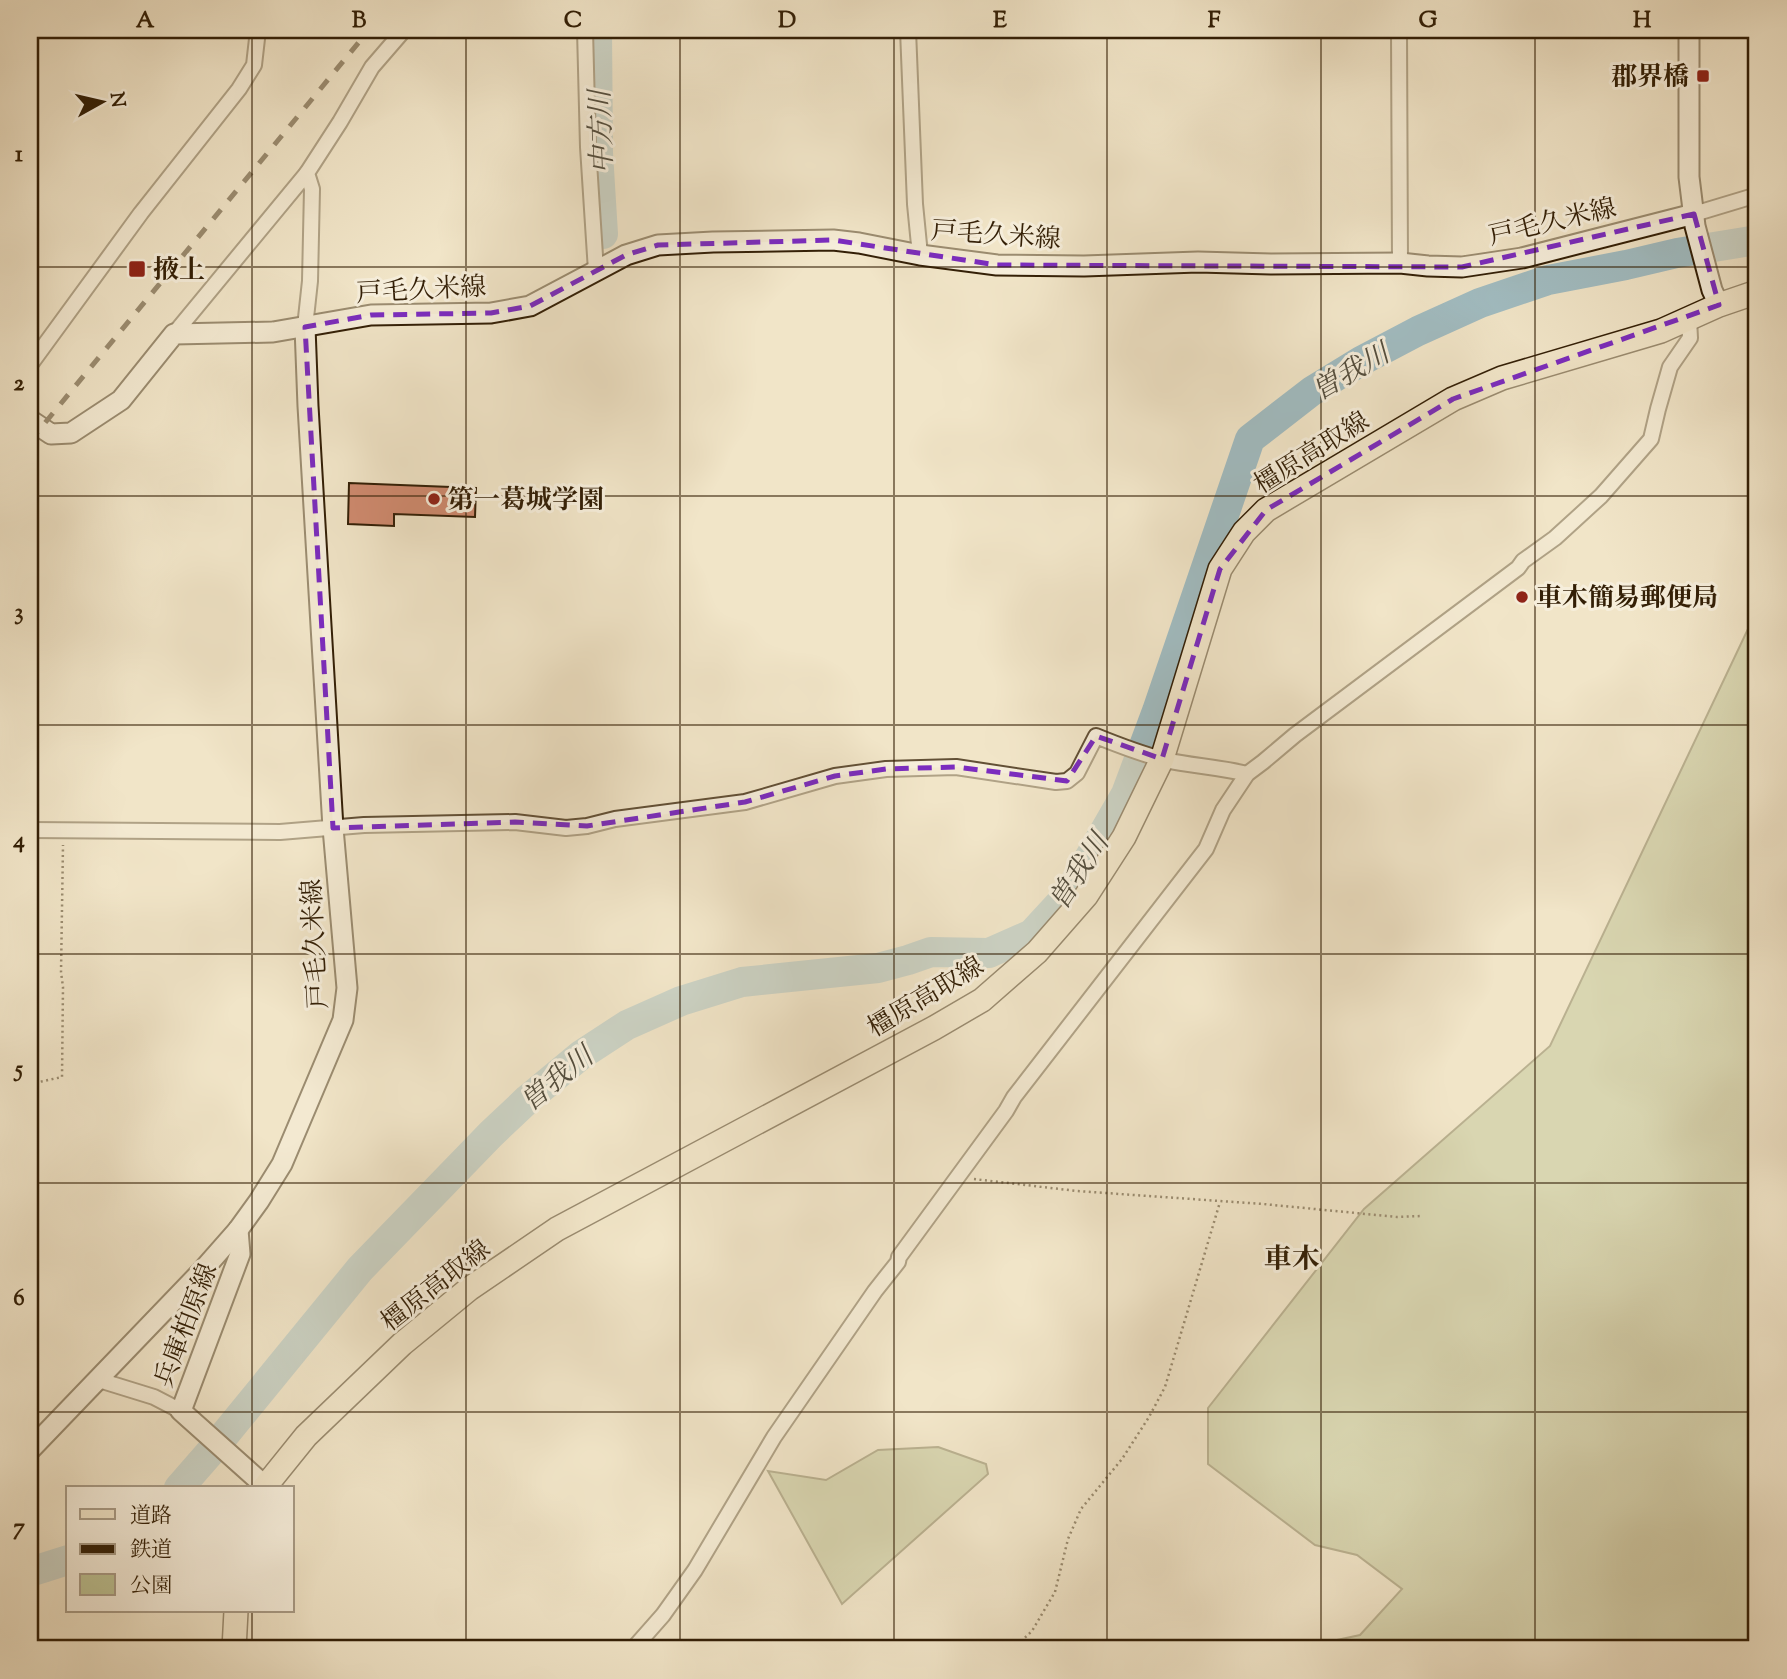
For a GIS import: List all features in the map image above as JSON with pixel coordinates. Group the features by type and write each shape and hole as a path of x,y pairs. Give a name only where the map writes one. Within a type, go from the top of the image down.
{"main road":[{"path":"1689,30 1689,177 1694,220 1715,298"},
{"name":"戸毛久米線","path":"174,334 273,332 371,315 491,313 530,306 626,255 657,246 833,240 998,265 1400,262 1462,267 1499,263 1694,220"},
{"name":"橿原高取線","path":"260,1481 402,1344 469,1289 557,1229 934,1028 982,1000 1037,952 1086,896 1124,837 1163,759 1220,569 1244,532 1266,510 1453,399 1502,378 1661,331 1689,319 1715,298 1757,292"},
{"name":"戸毛久米線","path":"30,1450 201,1272 260,1201 282,1164 343,1020 347,988 333,828 305,327"},
{"path":"30,421 51,434 71,433 121,400 174,334"},
{"name":"兵庫柏原線","path":"238,1230 240,1254 185,1414 260,1481"},
{"path":"234,1649 236,1612"}],"street":[{"path":"30,365 141,214 239,89 254,65 258,30"},
{"path":"174,334 307,173 372,67 404,30"},
{"path":"585,30 588,147 596,271"},
{"path":"908,30 915,204 920,255"},
{"path":"1399,30 1400,262"},
{"path":"305,327 310,281 312,189 307,173"},
{"path":"1694,220 1757,195"},
{"path":"633,1649 663,1615 695,1570 774,1437 898,1262 899,1256 1021,1087 1206,849 1223,810 1247,774 1518,568 1601,496 1651,439 1670,367 1690,338 1689,319"},
{"path":"30,830 280,832 365,825 515,822 566,828 745,802 835,776 886,769 956,767 1056,782 1068,781 1077,773 1096,736 1163,759 1247,774"},
{"path":"99,1380 154,1397 185,1414"}],"path":[{"path":"30,1084 62,1077 64,831"},
{"path":"957,1177 1077,1191 1398,1217 1421,1216"},
{"path":"1013,1649 1032,1631 1055,1591 1068,1539 1082,1509 1122,1459 1165,1387 1220,1202"}],"highlighted area":[{"path":"1694,214 1719,305 1453,399 1266,510 1220,569 1162,759 1096,736 1067,781 956,767 886,769 835,776 745,802 587,826 515,822 333,828 305,327 371,315 491,313 530,306 626,255 658,245 833,240 997,265 1462,267"}],"green space":[{"path":"1757,610 1757,1649 1295,1649 1360,1635 1402,1589 1357,1555 1315,1545 1208,1464 1208,1408 1364,1209 1550,1046"},
{"path":"938,1447 986,1464 988,1474 842,1604 768,1471 826,1480 878,1450"}],"building":[{"path":"349,483 476,488 475,517 394,514 394,526 348,524"}],"waterway":[{"name":"中方川","path":"597,30 598,153 603,234"},
{"name":"曽我川","path":"181,1486 360,1269 528,1099 581,1055 627,1025 681,1001 742,982 878,968 931,952 989,953 1032,934 1068,895 1126,794 1250,439 1312,391 1361,361 1480,303 1548,280 1677,253 1757,240"},
{"name":"曽我川","path":"30,1572 66,1561"}],"railway":[{"path":"30,441 369,30"}],"place":[{"name":"郡界橋","path":"1703,76"},
{"name":"掖上","path":"137,269"},
{"name":"第一葛城学園","path":"434,499"},
{"name":"車木簡易郵便局","path":"1522,597"}],"district":[{"name":"車木","path":"1292,1258"}]}
